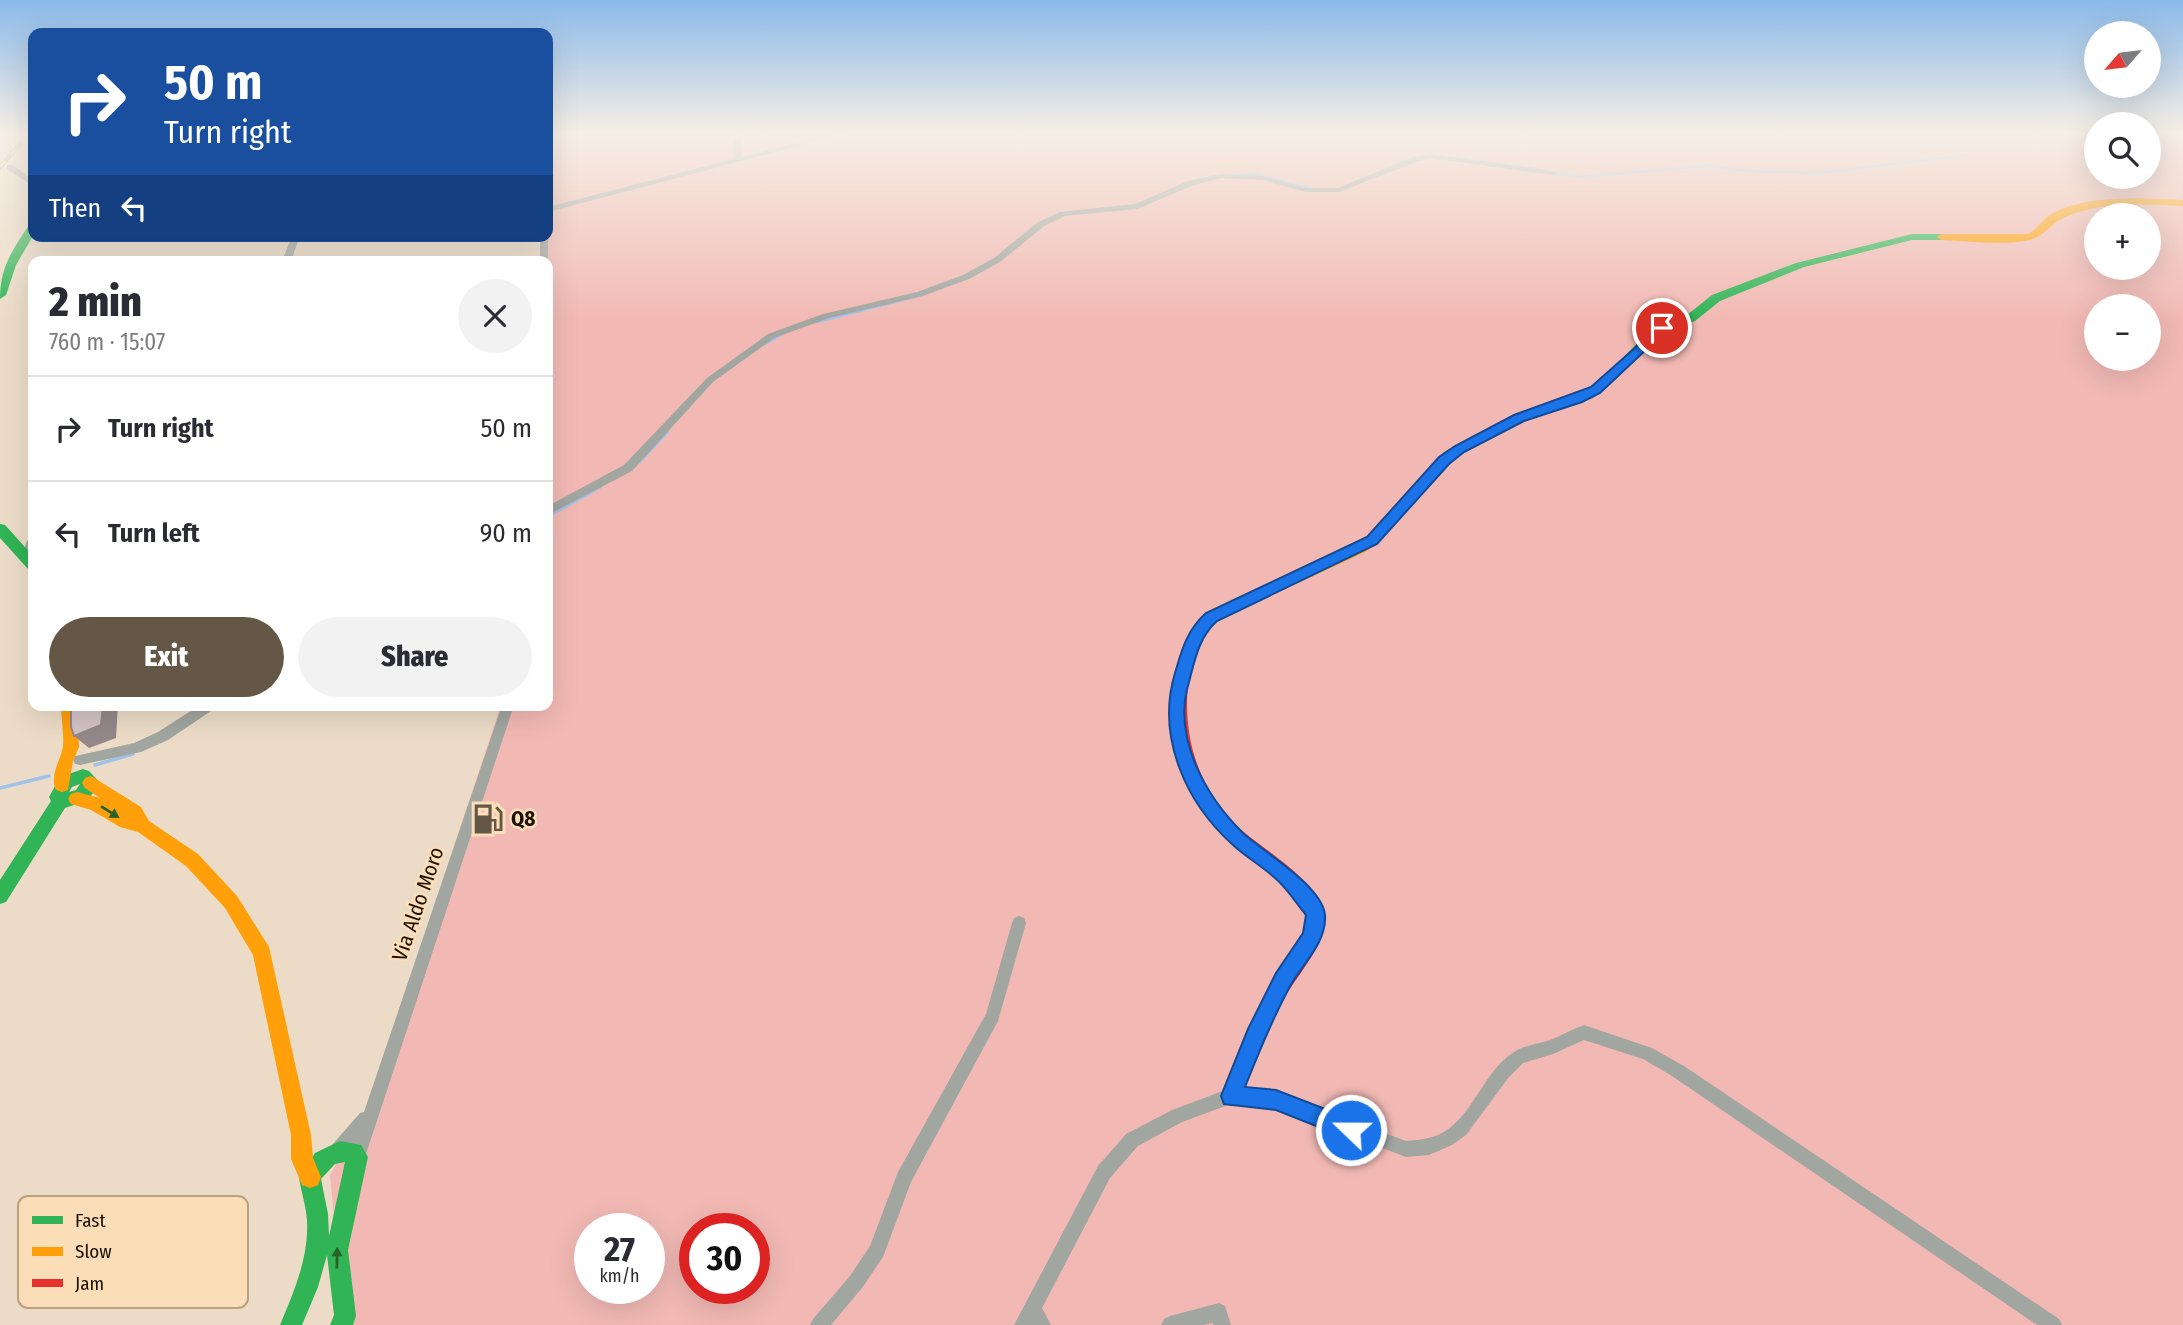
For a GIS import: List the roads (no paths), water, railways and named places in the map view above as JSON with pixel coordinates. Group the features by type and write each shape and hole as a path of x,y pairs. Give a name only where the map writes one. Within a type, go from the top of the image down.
{"street":[{"path":"553,209 603,196"},
{"path":"553,508 628,468 710,380 771,336 826,316 920,294 966,277 997,260 1041,225 1063,214 1137,206 1161,196"},
{"path":"1231,1096 1255,1035 1283,980 1310,939 1315,928 1315,912 1283,873 1238,839 1195,786 1187,768 1175,717 1183,670 1198,629 1230,606 1366,544 1449,455 1519,418 1588,395 1610,378 1656,331 1691,318 1709,302 1723,295 1800,265 1912,237 2030,237 2043,230 2053,218 2096,205 2134,199 2183,203"},
{"path":"0,295 10,265 28,235"},
{"path":"0,529 28,560"},
{"path":"66,795 87,791 70,711"},
{"path":"3,887 66,795 81,766 163,736 201,711"},
{"name":"Via Aldo Moro","path":"357,1157 506,711"},
{"path":"81,766 135,812 143,826"},
{"path":"66,795 96,804 126,822 143,826 192,860 232,902 262,953 301,1135 302,1158 310,1177 318,1217 313,1270 291,1325"},
{"path":"819,1325 856,1282 877,1251 904,1178 993,1016 1019,923"},
{"path":"1033,1320 1048,1274 1104,1172 1132,1140 1178,1116 1231,1096 1276,1100 1377,1140 1406,1149 1426,1149 1449,1139 1464,1127 1500,1076 1519,1058 1584,1032 1647,1053 1678,1071 2053,1325"},
{"name":"Via Aldo Moro","path":"334,1152 369,1116"},
{"path":"301,1135 334,1152 354,1152 357,1157 337,1250 344,1322"},
{"path":"310,1177 318,1163 334,1152"},
{"path":"1170,1325 1219,1312 1222,1325"}],"waterway":[{"path":"817,322 918,296"},
{"path":"763,345 781,335"},
{"path":"639,462 667,432"},
{"path":"553,513 600,487"},
{"path":"95,765 133,754"},
{"path":"0,788 49,776"}],"place":[{"name":"Q8","path":"488,819"}]}
